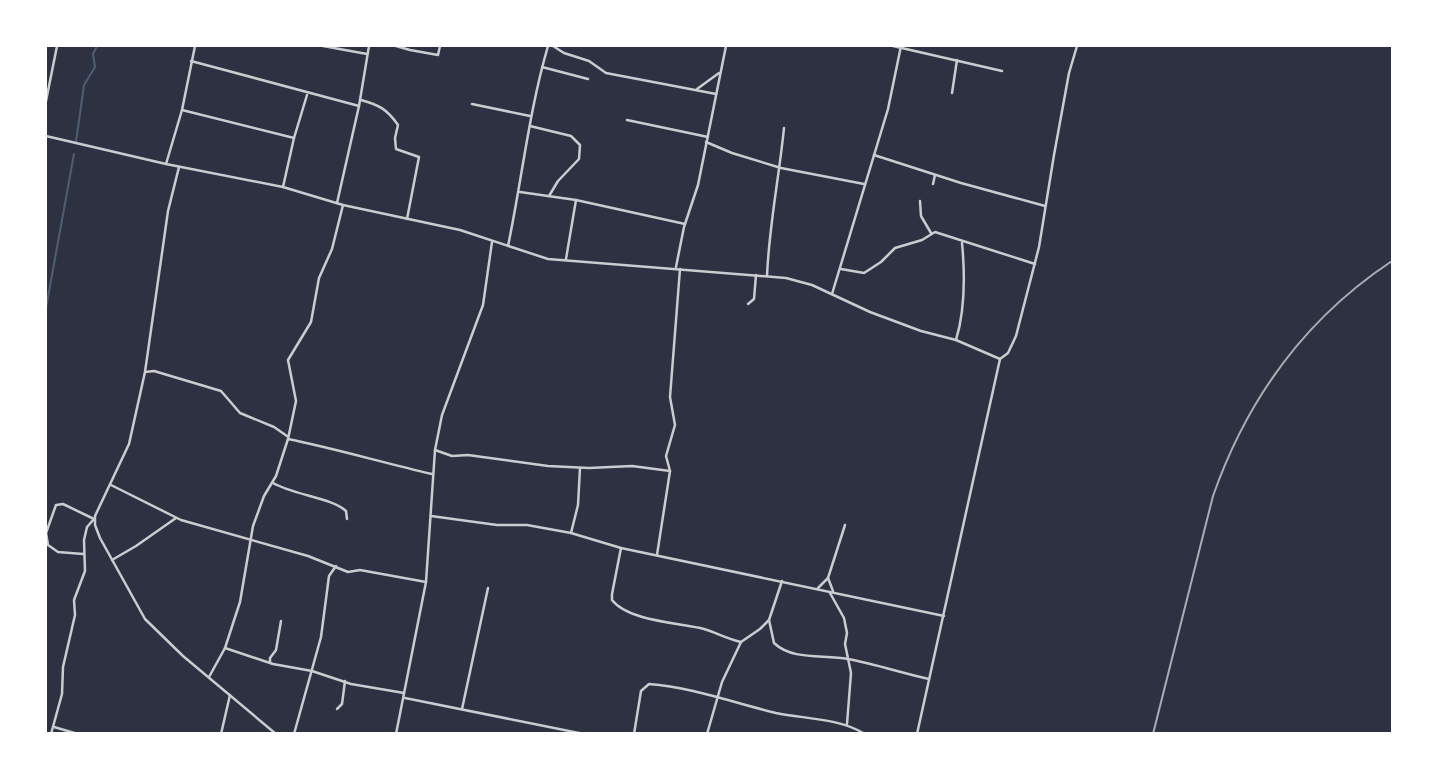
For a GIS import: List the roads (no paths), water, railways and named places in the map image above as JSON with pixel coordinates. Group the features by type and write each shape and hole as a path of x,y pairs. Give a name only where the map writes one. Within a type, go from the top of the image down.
{"street":[{"path":"46,102 57,46"},
{"path":"166,164 182,110 195,46"},
{"path":"323,46 366,54"},
{"path":"337,202 359,106 369,46"},
{"path":"396,46 438,55 440,46"},
{"path":"508,246 520,192 531,117 542,67 551,46 589,61 606,73 716,94"},
{"path":"657,555 670,471 666,460 675,425 670,397 678,268 685,224 698,185 726,46"},
{"path":"893,46 1002,71"},
{"path":"917,733 1000,359 1008,353 1016,336 1035,264 1069,73 1077,46"},
{"path":"832,294 888,109 901,47"},
{"path":"952,93 957,60"},
{"path":"191,61 359,106"},
{"path":"542,67 588,79"},
{"path":"695,90 719,73"},
{"path":"284,187 307,93"},
{"path":"360,100 376,104 388,111 398,125 395,138 397,150 419,157 407,219"},
{"path":"472,104 531,117"},
{"path":"182,110 294,138"},
{"path":"627,120 708,137"},
{"path":"530,126 571,136 580,145 579,159 558,181 549,196"},
{"path":"767,276 769,234 781,168 784,128"},
{"path":"46,136 179,167 284,187 343,205 492,240 548,259 678,268 801,281 870,312 921,331 956,340 1000,359"},
{"path":"706,142 742,157 781,168 864,184"},
{"path":"874,155 1014,199 1046,206"},
{"path":"51,733 62,694 63,667 75,615 74,600 85,571 83,554 87,527 94,519 129,444 145,372 168,211 179,167"},
{"path":"933,184 934,175"},
{"path":"520,192 576,200 685,224"},
{"path":"566,259 576,200"},
{"path":"920,201 922,219 932,233"},
{"path":"209,677 225,648 240,602 260,506 273,483 288,438 296,401 288,360 311,321 319,278 332,249 343,205"},
{"path":"841,269 864,273 874,268 895,248 922,240 937,232 1035,264"},
{"path":"396,733 426,582 435,450 442,415 482,305 492,240"},
{"path":"956,340 964,271 962,241"},
{"path":"748,303 754,299 756,275"},
{"path":"145,372 154,371 221,391 240,413 274,427 288,438 432,474"},
{"path":"435,450 452,456 463,454 548,466 632,466 670,471"},
{"path":"571,533 578,505 579,468"},
{"path":"273,483 295,494 337,504 346,511 347,519"},
{"path":"110,484 176,518 336,566 348,572 360,570 426,582"},
{"path":"83,554 58,552 48,545 46,533 57,505 63,504 94,519 100,538 145,620 276,733"},
{"path":"431,516 497,525 527,525 571,533 621,548 944,616"},
{"path":"112,560 176,518"},
{"path":"818,588 828,578 845,526"},
{"path":"621,548 612,594 612,600 620,608 678,625 704,629 741,642"},
{"path":"294,733 321,637 329,576 336,566"},
{"path":"828,578 833,593"},
{"path":"707,733 716,698 741,642 769,620 782,582"},
{"path":"462,709 488,588"},
{"path":"828,590 844,618 847,633 845,644 851,673 847,724"},
{"path":"769,620 774,643 779,648 810,657 847,659 929,679"},
{"path":"270,662 276,650 281,621"},
{"path":"225,648 367,687 404,693"},
{"path":"337,709 342,704 345,681"},
{"path":"634,733 641,691 649,684 789,716 847,724 865,733"},
{"path":"221,733 230,695"},
{"path":"404,698 584,733"},
{"path":"53,727 78,733"}],"waterway":[{"path":"76,142 84,85 95,67 93,54 97,46"},
{"path":"46,308 74,154"}],"railway":[{"path":"1153,734 1213,496 1243,426 1283,363 1307,335 1361,283 1392,261"}]}
